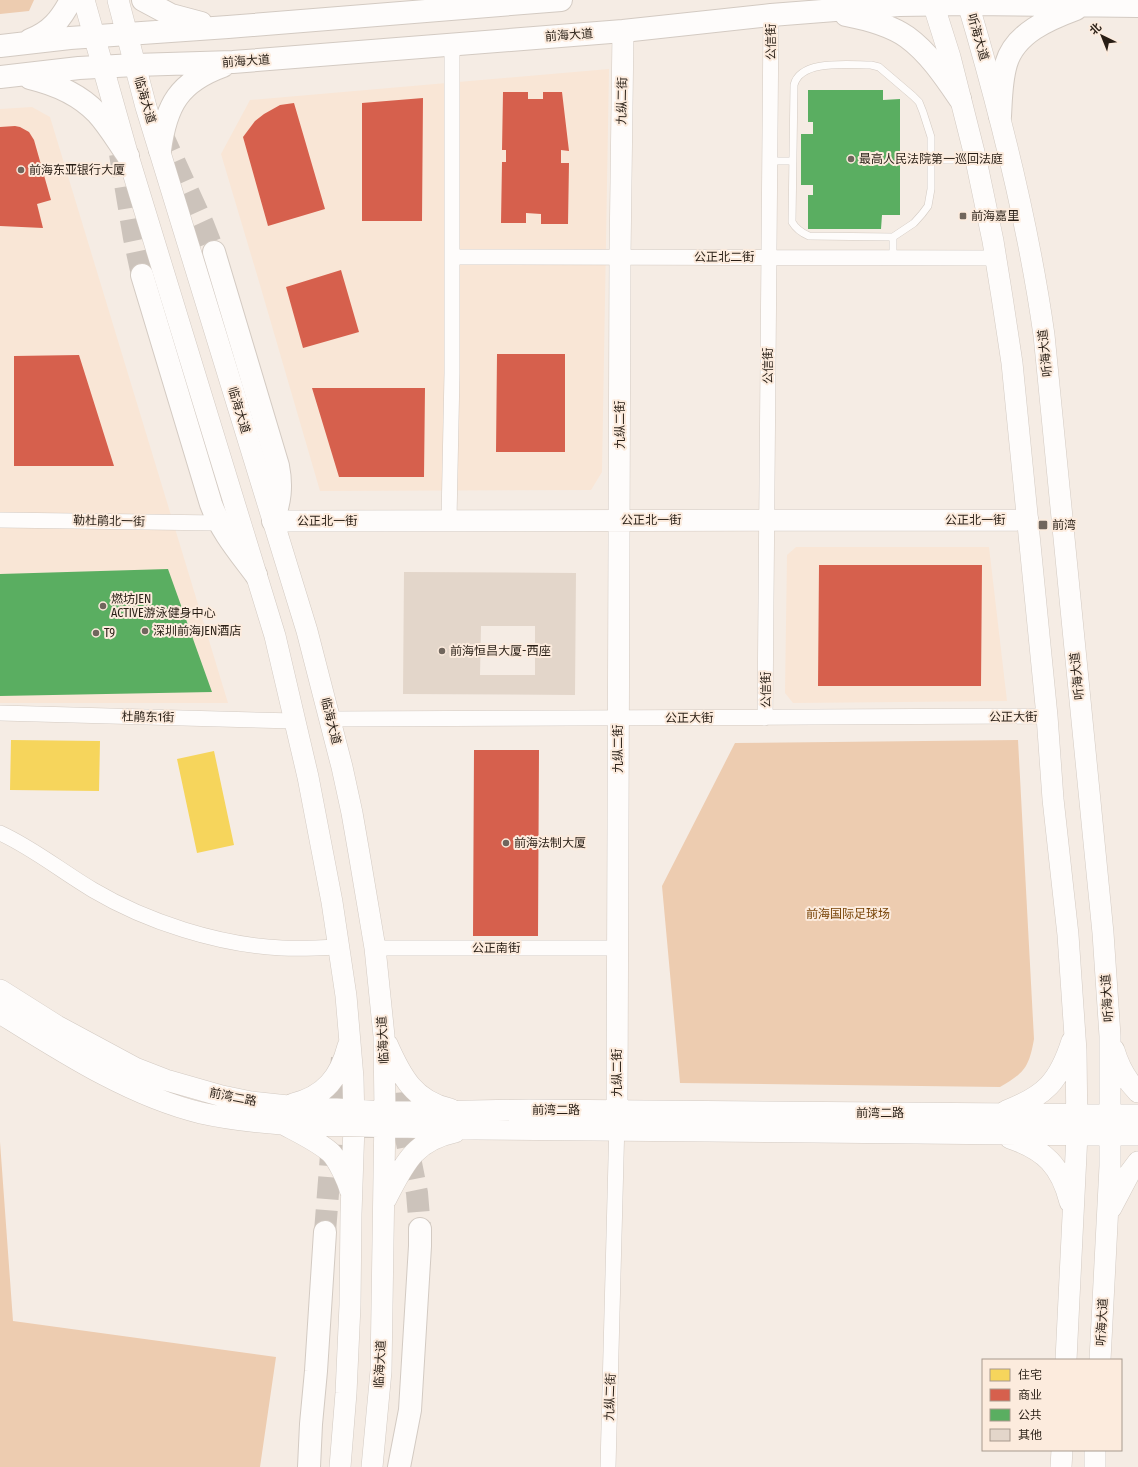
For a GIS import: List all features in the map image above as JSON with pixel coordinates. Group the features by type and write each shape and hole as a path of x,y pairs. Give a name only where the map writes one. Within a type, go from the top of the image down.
{"main road":[{"path":"10,45 37,37 47,31 63,16 71,0"},
{"path":"84,0 128,156 275,636 322,848 346,996 353,1078 354,1118 350,1305 346,1393 340,1467"},
{"name":"临海大道","path":"118,0 126,34 160,150 307,631 331,719 352,813 375,948 384,1036 385,1119 381,1371 372,1467"},
{"path":"143,0 171,15 193,21 228,27"},
{"path":"10,45 94,36 228,27 561,0"},
{"path":"933,2 950,57 976,160 996,258 1012,363 1028,520 1047,716 1054,813 1068,935 1075,1033 1077,1124 1066,1359"},
{"name":"前海大道","path":"10,76 79,68 233,62 623,31 771,15 933,2 1138,6"},
{"name":"听海大道","path":"968,2 1013,166 1036,281 1044,335 1103,933 1110,1036 1111,1125 1108,1216 1100,1359"},
{"path":"1000,116 1006,64 1016,45 1026,35 1057,16 1087,5"},
{"path":"828,10 886,26 907,37 926,54 944,75 960,99"},
{"name":"九纵二街","path":"617,1120 620,257 623,31"},
{"path":"160,150 165,119 179,94 189,84 201,76 233,62"},
{"path":"10,76 54,85 66,90 87,104 98,114 128,156"},
{"path":"214,252 278,466 281,495 274,521"},
{"path":"142,275 207,494 219,522 256,575"},
{"name":"公正北一街","path":"274,521 1028,520"},
{"name":"前湾二路","path":"0,990 57,1026 135,1068 166,1080 214,1094 251,1102 285,1115"},
{"name":"前湾二路","path":"0,1013 57,1049 104,1074 163,1101 227,1118 285,1115 385,1119 476,1129 617,1120 1077,1124 1111,1125 1138,1135"},
{"path":"1073,1211 1062,1179 1047,1157 1035,1148 1010,1138 989,1124 1006,1111 1035,1098 1048,1088 1066,1060 1075,1033"},
{"path":"384,1036 401,1073 411,1087 431,1102 443,1107 461,1111"},
{"path":"1110,1036 1116,1059 1122,1072 1130,1084 1138,1092"},
{"path":"349,1040 342,1065 326,1088 285,1115 312,1139 331,1152 348,1180 352,1197"},
{"name":"前湾二路","path":"385,1119 461,1111 529,1110 617,1120"},
{"name":"前湾二路","path":"1111,1125 1138,1115"},
{"path":"384,1205 401,1170 415,1152 424,1144 438,1137 476,1129"},
{"path":"1108,1216 1120,1190 1138,1162"},
{"path":"400,1467 410,1410 420,1229"},
{"path":"309,1467 325,1232"},
{"path":"1061,1467 1062,1451"},
{"path":"1095,1451 1095,1467"}],"street":[{"name":"公信街","path":"765,718 771,15"},
{"path":"449,520 452,373 452,44"},
{"name":"公正北二街","path":"452,257 996,258"},
{"name":"勒杜鹃北一街","path":"0,520 219,522"},
{"name":"杜鹃东1街","path":"0,713 295,721"},
{"name":"公正大街","path":"331,719 1047,716"},
{"path":"0,833 38,854 92,890 114,902 148,917 220,939 257,945 282,948 339,947"},
{"name":"公正南街","path":"375,948 618,948"},
{"name":"九纵二街","path":"608,1467 617,1120"}],"lane":[{"path":"871,65 879,67 918,102 923,112 931,137 931,160 931,189 928,206 914,223 893,237 809,236 802,233 792,222 795,78 807,69 819,66 871,65"},
{"path":"931,160 976,160"},
{"path":"770,162 793,161"},
{"path":"893,237 893,258"}],"shaded area":[{"path":"609,69 602,472 591,490 320,491 221,154 250,100"},
{"path":"32,107 50,117 228,703 0,703 0,109"},
{"path":"796,547 989,547 1007,701 793,703 785,693 787,555"}],"green space":[{"path":"0,0 34,0 29,11 0,14"},
{"name":"前海国际足球场","path":"1018,740 1034,1039 1030,1057 1024,1069 1015,1078 1000,1087 680,1083 662,886 735,743"},
{"path":"0,1142 13,1321 276,1357 260,1467 0,1467"}],"building: 住宅":[{"name":"深圳前海JEN酒店","path":"154,575 183,672 136,686 108,590"},
{"path":"11,740 100,741 99,791 10,790"},
{"path":"214,751 234,845 197,853 177,759"}],"building: 商业":[{"path":"503,92 528,92 528,99 543,99 543,92 562,92 569,151 561,150 561,163 569,163 568,224 541,224 541,214 526,213 526,223 501,223 502,162 506,162 506,150 502,150"},
{"path":"423,98 422,221 362,221 362,103"},
{"path":"294,103 325,209 268,226 243,137 255,121 264,114 280,105"},
{"name":"前海东亚银行大厦","path":"15,126 29,132 34,140 51,200 37,204 43,228 0,226 0,127"},
{"path":"341,270 359,332 303,348 286,287"},
{"path":"497,354 565,354 565,452 496,452"},
{"path":"79,355 114,466 14,466 14,356"},
{"path":"312,388 425,388 424,477 339,477"},
{"path":"819,565 982,565 981,686 818,686"},
{"name":"前海法制大厦","path":"474,750 539,750 538,936 473,936"}],"building: 公共":[{"name":"最高人民法院第一巡回法庭","path":"808,90 883,90 883,100 900,99 900,215 882,215 881,229 808,229 808,195 813,195 813,185 801,185 801,134 813,134 813,122 808,122"},
{"name":"T9","path":"168,569 212,692 0,696 0,574"}],"building: 其他":[{"path":"404,572 576,573 575,695 403,694","holes":["481,626 535,626 535,675 480,675"]}],"tunnel":[{"path":"161,132 203,224 214,252"},
{"path":"120,154 134,238 142,275"},
{"path":"325,1232 332,1142 342,1058"},
{"path":"394,1060 399,1087 402,1118 417,1193 420,1229"}],"place":[{"name":"最高人民法院第一巡回法庭","path":"851,159"},
{"name":"前海东亚银行大厦","path":"21,170"},
{"name":"前海嘉里","path":"963,216"},
{"name":"前湾","path":"1043,525"},
{"name":"燃坊JEN ACTIVE游泳健身中心","path":"103,606"},
{"name":"深圳前海JEN酒店","path":"145,631"},
{"name":"T9","path":"96,633"},
{"name":"前海恒昌大厦-西座","path":"442,651"},
{"name":"前海法制大厦","path":"506,843"}]}
